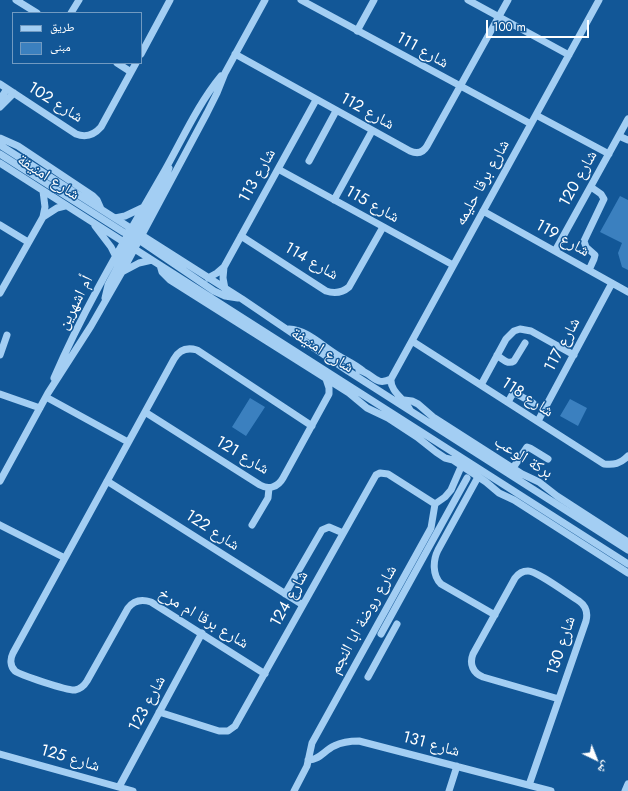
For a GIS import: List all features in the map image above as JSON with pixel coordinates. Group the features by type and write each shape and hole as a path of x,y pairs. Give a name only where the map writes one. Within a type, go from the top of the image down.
{"street":[{"path":"16,0 35,12"},
{"path":"73,12 79,0"},
{"path":"142,52 170,0"},
{"path":"133,238 212,103 225,73 265,0"},
{"name":"شارع 111","path":"301,0 531,124"},
{"path":"357,30 374,0"},
{"path":"468,0 569,55"},
{"path":"460,87 508,0"},
{"name":"شارع برقا حليمه","path":"391,379 600,0"},
{"name":"شارع 112","path":"235,54 372,131 415,153 421,152 427,146 460,87"},
{"path":"119,64 131,72"},
{"name":"شارع 102","path":"0,84 76,134 87,136 95,133 100,127 135,64"},
{"path":"133,238 144,206 204,102 225,73"},
{"name":"شارع 102","path":"0,99 7,89"},
{"name":"شارع 102","path":"0,107 14,93"},
{"name":"شارع 113","path":"208,278 224,267 316,100"},
{"path":"309,161 336,110"},
{"path":"536,115 609,154"},
{"name":"شارع 120","path":"555,251 609,154 623,133 628,119"},
{"path":"334,200 372,131"},
{"path":"623,133 628,140"},
{"name":"شارع امنيفة","path":"1,142 115,218 152,260 321,372 380,405 628,564"},
{"path":"0,154 214,291 230,297 242,299"},
{"path":"105,302 108,285 165,180 172,158"},
{"name":"شارع امنيفة","path":"0,163 92,222 133,238 208,278 242,299 348,371 628,550"},
{"name":"شارع 115","path":"278,169 453,265"},
{"path":"589,270 594,259 594,255 585,245 584,238 604,199 603,196 591,187"},
{"path":"0,293 43,217 45,207 43,191"},
{"path":"43,217 57,208 65,206"},
{"path":"115,218 125,216 144,206"},
{"name":"شارع 119","path":"483,211 628,292"},
{"path":"92,222 111,247 116,257"},
{"path":"0,226 28,242"},
{"name":"شارع 114","path":"241,236 326,291 338,293 346,290 352,284 382,226"},
{"name":"أم اشهرين","path":"47,395 61,363 116,257 133,238"},
{"name":"أم اشهرين","path":"0,481 47,395 91,326 122,272 133,238"},
{"path":"122,272 139,263 152,260"},
{"path":"224,267 223,278 225,289"},
{"name":"شارع 117","path":"538,421 612,283"},
{"path":"286,329 295,330 305,334 338,356 355,364 395,392 404,400 410,411"},
{"path":"481,385 510,334 520,329 531,331 574,355"},
{"path":"0,355 7,335"},
{"name":"شارع 118","path":"412,341 604,464 618,464 628,456"},
{"path":"497,355 506,362 512,363 525,343"},
{"name":"شارع برقا ام مرخ","path":"265,674 202,633 151,602 144,600 136,601 128,608 87,681 80,688 69,690 18,673 12,666 11,656 176,356 182,351 193,349 312,426"},
{"path":"348,371 363,371"},
{"path":"321,372 326,379 329,388 328,394 344,390"},
{"path":"326,379 344,390 367,408 388,418 417,437 440,455 453,460"},
{"path":"378,381 384,382 391,379 391,385 395,392"},
{"path":"508,402 515,393 533,403"},
{"path":"0,394 40,408"},
{"name":"شارع 121","path":"145,412 260,485 269,488 276,486 282,481 328,394"},
{"path":"47,395 128,442"},
{"name":"بركة الوعب","path":"404,400 412,401 418,404 433,417 534,480 628,542"},
{"path":"358,401 380,405"},
{"path":"435,440 461,467 478,477 499,493 514,500 628,573"},
{"path":"513,468 527,448 530,448 548,459"},
{"path":"435,504 445,497 451,490 461,467"},
{"name":"شارع 124","path":"159,712 219,731 228,731 235,726 373,479 380,473 388,474 435,504"},
{"path":"478,477 438,550 434,568 436,578 441,584 495,615"},
{"path":"381,634 467,478"},
{"name":"شارع 122","path":"107,481 303,605"},
{"path":"525,484 546,488"},
{"path":"252,525 268,498 269,488"},
{"path":"493,488 512,490"},
{"name":"شارع روضة ابا النجم","path":"294,791 304,774 312,743 431,528 435,504"},
{"path":"0,525 65,558"},
{"path":"285,594 322,530 329,527 343,533"},
{"name":"شارع 130","path":"529,785 586,621 587,614 584,605 534,572 525,571 519,573 515,578 472,657 471,665 474,671 483,677 558,699"},
{"path":"368,677 398,624"},
{"path":"373,632 390,638"},
{"name":"شارع 123","path":"119,787 202,633"},
{"name":"شارع 131","path":"308,760 315,760 328,749 338,744 359,741 551,791"},
{"name":"شارع 125","path":"0,754 133,791"},
{"path":"449,791 457,766"},
{"path":"626,791 628,784"}],"building":[{"path":"620,196 628,200 628,270 622,267 618,253 622,243 600,232"},
{"path":"250,398 265,407 246,436 232,427"},
{"path":"570,399 587,408 578,426 560,416"}]}
